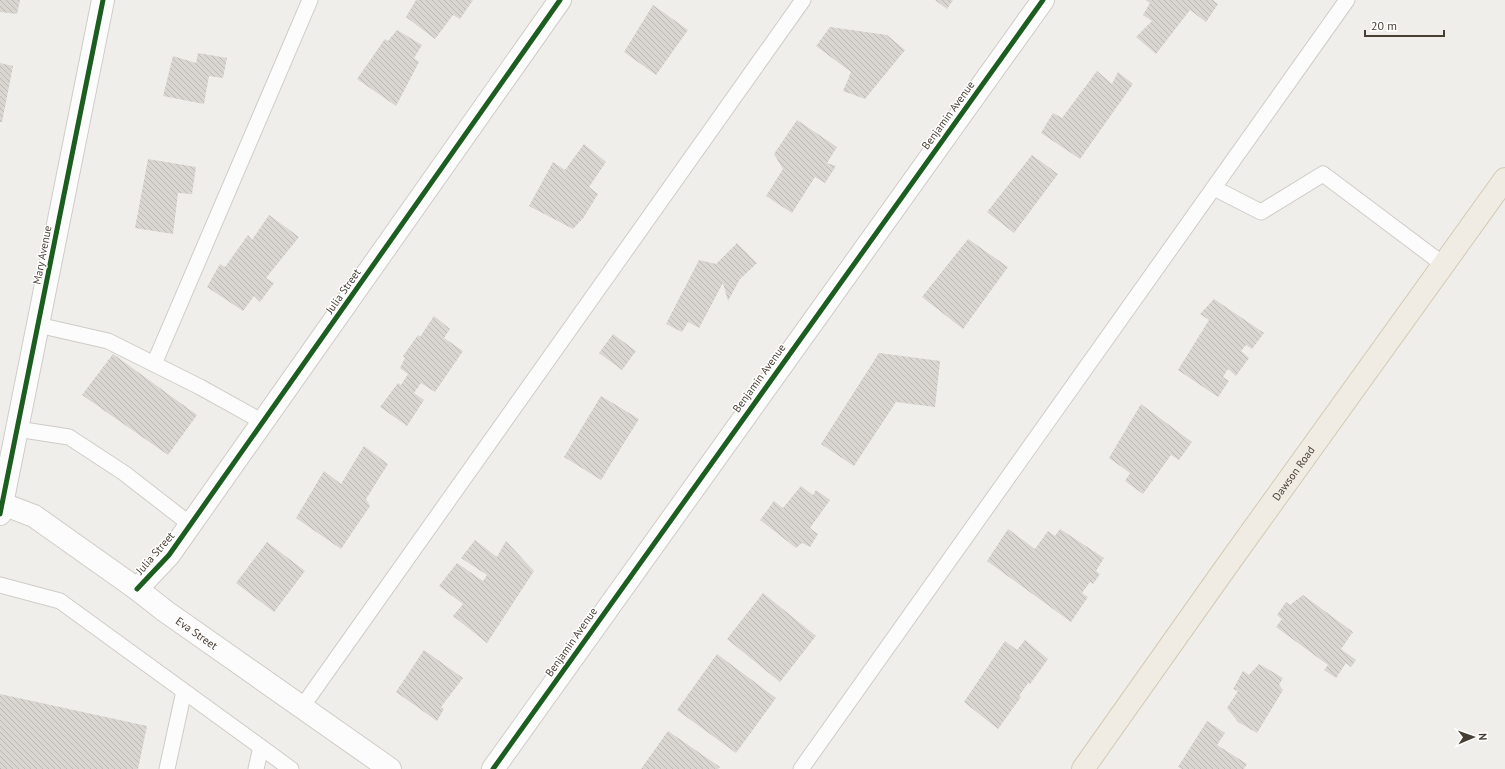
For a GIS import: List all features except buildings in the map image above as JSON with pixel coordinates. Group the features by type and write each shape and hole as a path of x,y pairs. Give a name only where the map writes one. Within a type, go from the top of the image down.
{"main road":[{"name":"Dawson Road","path":"1083,769 1226,567 1505,179"}],"street":[{"name":"Mary Avenue","path":"1,507 103,0"},
{"name":"Julia Street","path":"137,589 169,555 191,525 560,0"},
{"name":"Benjamin Avenue","path":"492,769 1043,0"},
{"name":"Eva Street","path":"1,507 34,516 137,589 165,612 390,769"}],"lane":[{"path":"154,364 310,0"},
{"path":"302,707 803,0"},
{"path":"801,769 1347,0"},
{"path":"1214,188 1261,212 1323,174 1444,265"},
{"path":"38,324 108,340 200,387 263,422"},
{"path":"17,429 69,437 124,473 191,525"},
{"path":"0,585 60,601 291,769"},
{"path":"167,769 184,691"},
{"path":"256,769 261,747"}],"cycle path":[{"path":"0,514 103,0"},
{"path":"137,589 169,555 560,0"},
{"path":"493,769 1043,0"}]}
